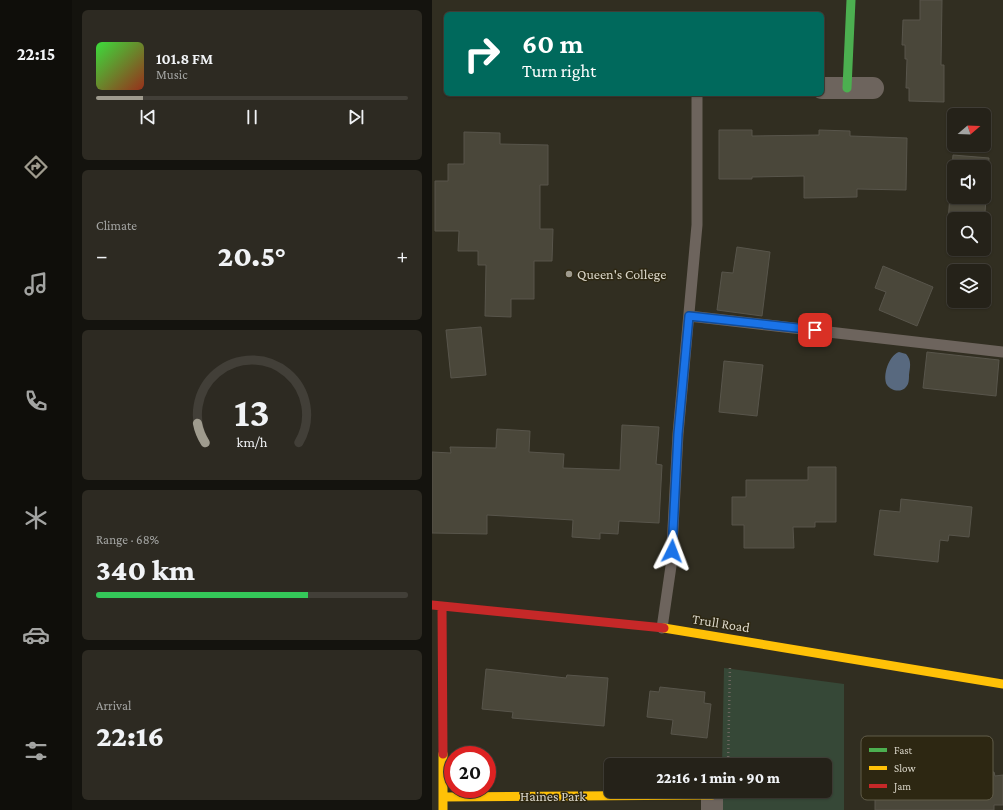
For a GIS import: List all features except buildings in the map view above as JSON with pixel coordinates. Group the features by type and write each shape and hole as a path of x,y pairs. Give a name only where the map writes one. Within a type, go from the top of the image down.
{"street":[{"path":"847,88 851,0"},
{"path":"824,88 873,88"},
{"name":"Trull Road","path":"432,605 662,628 1003,684"},
{"path":"442,606 443,810"},
{"name":"Haines Park","path":"443,797 712,799"}],"lane":[{"path":"662,628 671,566 678,434 697,225 697,96"},
{"path":"689,316 1003,352"}],"path":[{"path":"728,638 731,679 728,758"}],"green space":[{"path":"724,668 844,684 844,810 722,810 722,798 832,798 832,758 722,758"}],"water":[{"path":"899,352 906,354 910,362 910,367 907,386 899,391 891,389 887,385 885,376 889,361"}],"traffic: fast":[{"path":"847,88 851,0"}],"traffic: slow":[{"path":"664,628 1003,684"},
{"path":"443,754 443,810"},
{"path":"443,797 604,796"}],"traffic: jam":[{"path":"432,605 664,628"},
{"path":"442,606 443,754"}],"place":[{"name":"Queen's College","path":"569,274"}],"route":[{"path":"672,551 678,434 689,316 815,330"}]}
